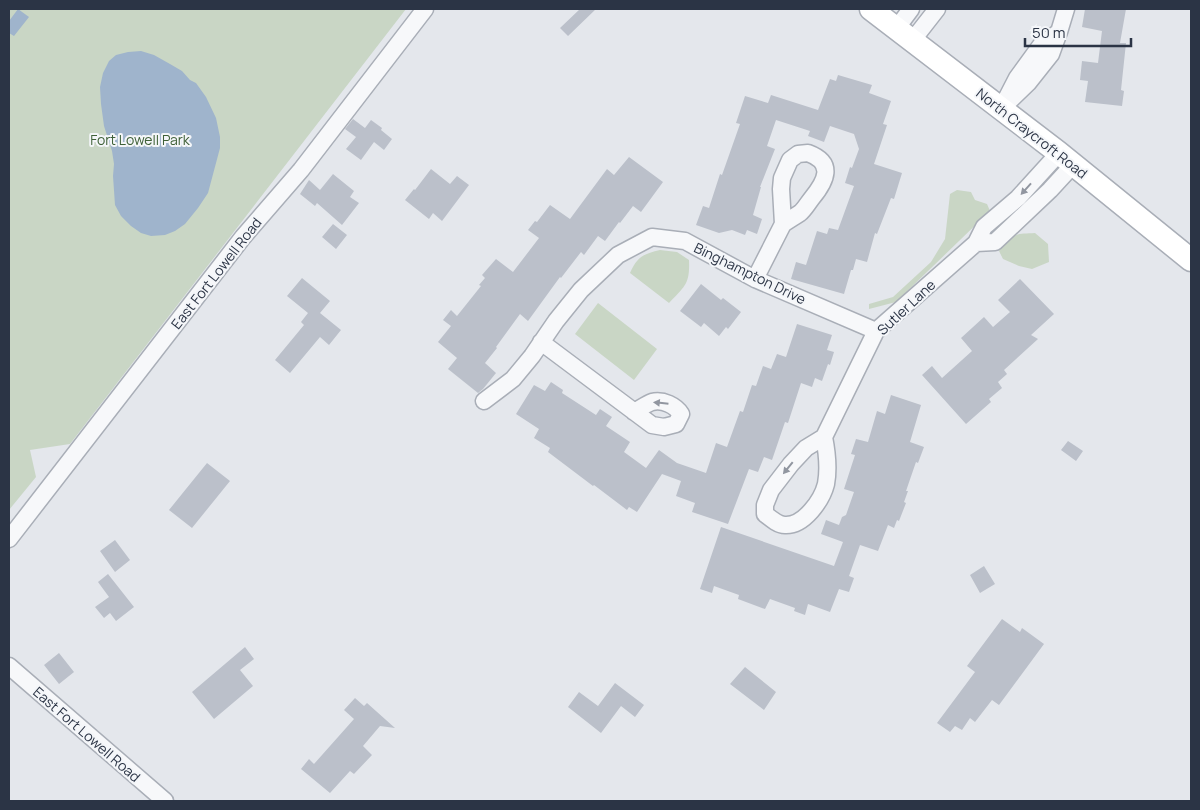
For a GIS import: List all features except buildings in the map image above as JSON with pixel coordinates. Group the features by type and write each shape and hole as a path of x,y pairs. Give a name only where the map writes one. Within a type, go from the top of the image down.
{"main road":[{"name":"North Craycroft Road","path":"871,9 1001,108 1191,260"}],"street":[{"name":"East Fort Lowell Road","path":"9,539 243,237 301,170 425,9"},
{"path":"904,35 911,9"},
{"path":"904,35 937,9"},
{"path":"1001,108 1028,83 1051,54 1066,9"},
{"name":"Sutler Lane","path":"824,437 876,331 976,243 984,227 1066,159"},
{"path":"755,278 783,224"},
{"name":"Binghampton Drive","path":"484,402 512,379 532,356 581,290 618,255 652,238 685,241 755,278 876,331"},
{"path":"541,342 634,412"},
{"path":"824,437 827,455 827,474 823,494 802,520 783,526 765,514 764,505 771,490 791,464 806,448 824,437"},
{"name":"East Fort Lowell Road","path":"9,666 166,801"}],"green space":[{"name":"Fort Lowell Park","path":"9,9 406,9 70,444 30,450 36,477 9,510"},
{"path":"957,190 971,192 975,200 987,204 990,211 896,302 869,309 869,304 893,297 931,262 945,239 950,194"},
{"path":"1035,233 1048,244 1049,262 1032,269 1003,259 999,251 1010,238 1018,234"},
{"path":"660,250 677,252 689,260 687,280 669,303 630,273 635,263 641,257"},
{"path":"598,303 657,349 634,380 575,334"}],"water":[{"path":"18,9 29,17 14,36 9,33 9,21"},
{"path":"141,51 154,55 170,64 196,83 206,97 216,118 220,137 220,148 208,193 185,224 165,235 151,236 141,233 121,216 115,205 114,164 104,126 101,104 100,87 103,73 109,61 116,55"}]}
